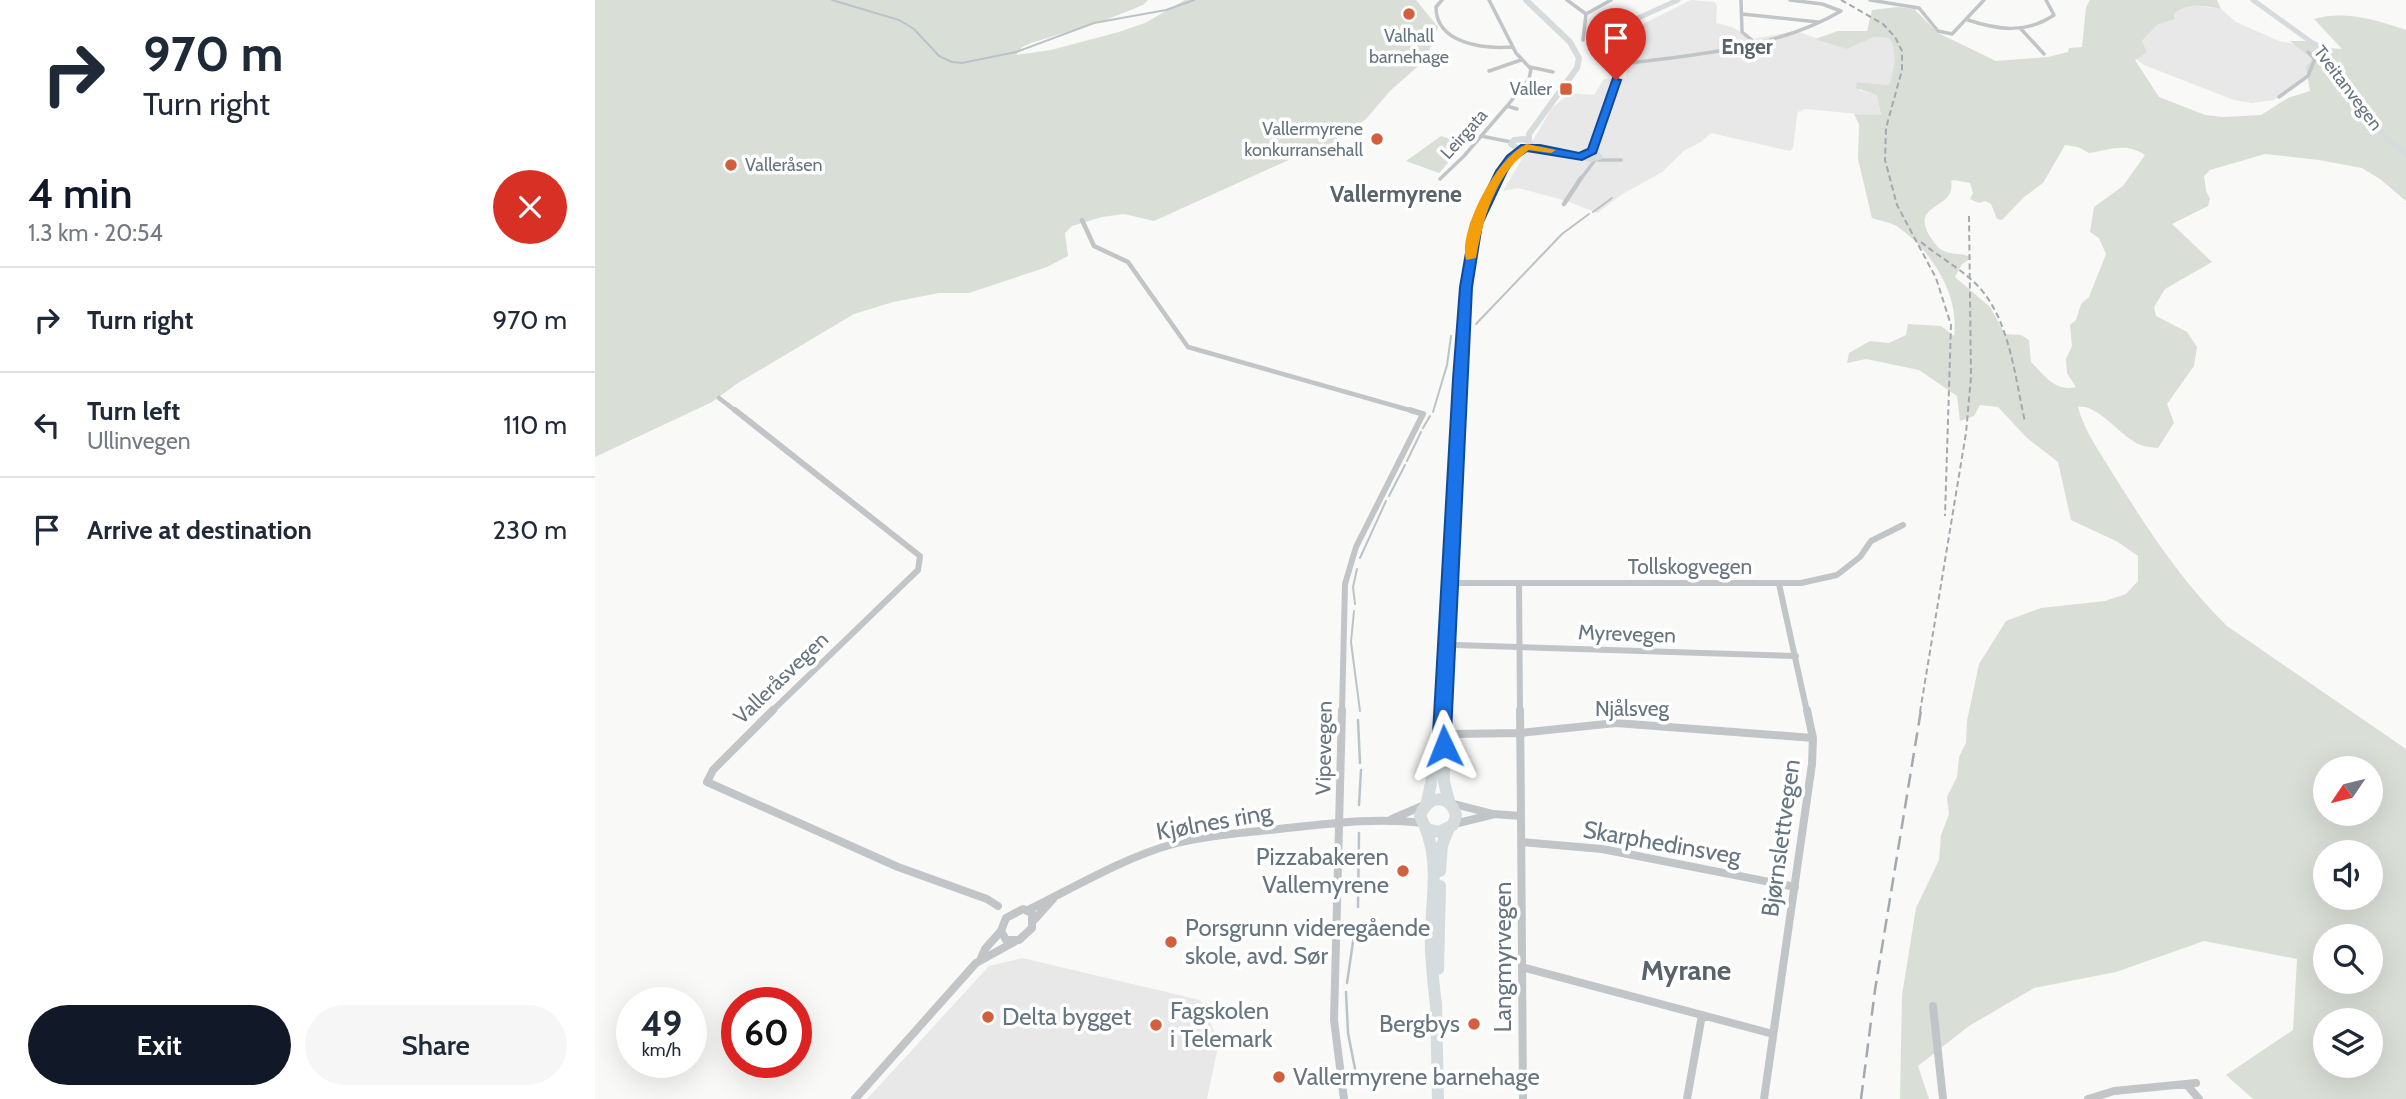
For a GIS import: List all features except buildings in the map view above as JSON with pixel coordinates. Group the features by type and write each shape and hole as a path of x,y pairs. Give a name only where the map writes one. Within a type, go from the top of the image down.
{"main road":[{"path":"1526,0 1557,29 1576,63"},
{"path":"1586,155 1616,85 1616,75 1599,50 1601,42 1606,35 1678,0"},
{"name":"Tveitanvegen","path":"2253,0 2321,49 2352,100 2387,139 2406,155"},
{"path":"1438,1099 1436,1006 1440,865 1443,845 1457,815 1444,782 1466,287 1476,224 1488,194 1510,158 1513,142 1525,132 1576,63"},
{"path":"1510,158 1528,145 1529,134 1576,63"},
{"path":"1513,142 1598,158"},
{"path":"1586,155 1598,158"},
{"path":"1436,1006 1431,950 1434,855 1420,816 1447,734"},
{"path":"1425,804 1438,798 1451,802"},
{"path":"1425,826 1439,832 1451,826"}],"street":[{"path":"1442,0 1436,7 1437,20 1460,42 1481,48 1512,47"},
{"path":"1489,0 1521,60 1530,67 1553,72"},
{"path":"1567,0 1586,14"},
{"path":"1586,14 1611,0"},
{"path":"1741,0 1742,32 1753,41"},
{"path":"1611,65 1667,59 1795,32 1820,23 1841,11 1822,4 1790,0"},
{"path":"1870,0 1921,6 1936,30 1942,34 1955,33 1984,0"},
{"path":"1968,20 1989,27 2021,29 2054,15 2046,0"},
{"path":"1583,40 1586,14"},
{"path":"1742,14 1820,23"},
{"path":"2021,29 2044,54"},
{"path":"2279,97 2308,76 2315,59 2308,52"},
{"path":"1489,71 1521,60"},
{"name":"Leirgata","path":"1440,179 1529,79 1530,67"},
{"path":"1507,106 1517,108"},
{"path":"1481,136 1513,142"},
{"path":"1586,155 1586,170"},
{"path":"1565,204 1586,170 1598,158 1620,160"},
{"name":"Vipevegen","path":"1083,220 1094,246 1128,262 1188,347 1423,414 1367,525 1347,573 1344,594 1334,1020 1344,1099"},
{"name":"Valleråsvegen","path":"719,398 920,556 921,562 918,570 733,749 713,770 707,782 898,867 987,899 998,906"},
{"name":"Tollskogvegen","path":"1458,583 1801,583 1837,575 1860,557 1871,541 1903,525"},
{"name":"Langmyrvegen","path":"1519,584 1523,1099"},
{"name":"Bjørnslettvegen","path":"1764,1099 1812,764 1813,738 1779,584"},
{"name":"Myrevegen","path":"1456,645 1796,656"},
{"name":"Njålsveg","path":"1447,734 1520,733 1616,723 1813,738"},
{"path":"1451,802 1493,814 1521,816"},
{"name":"Kjølnes ring","path":"1392,819 1425,804"},
{"path":"1451,826 1493,814"},
{"name":"Kjølnes ring","path":"1028,910 1130,860 1173,844 1214,836 1392,819 1425,826"},
{"name":"Skarphedinsveg","path":"1522,842 1602,849 1795,887"},
{"name":"Kjølnes ring","path":"1034,920 1053,899"},
{"path":"855,1099 981,958 985,949 1001,931 1009,914 1017,910 1028,910 1034,920 1026,936 981,958"},
{"path":"1001,931 1004,938 1014,942"},
{"path":"1523,967 1773,1034"},
{"path":"1933,1006 1943,1099"},
{"path":"1687,1099 1702,1015"},
{"path":"2088,1099 2114,1091 2164,1084 2192,1084 2199,1099"}],"shaded area":[{"path":"595,0 1148,0 1143,5 1103,21 1031,43 1022,47 1016,55 1051,50 1119,32 1145,23 1185,0 1416,0 1438,27 1426,59 1390,91 1366,119 1330,145 1293,158 1154,221 1124,214 1072,226 1065,233 1068,256 1047,267 969,293 939,293 893,302 854,314 738,383 712,402 595,457"},
{"path":"1691,0 1715,2 1716,23 1732,27 1752,39 1796,31 1847,49 1874,37 1889,38 1896,53 1889,85 1857,82 1860,91 1877,94 1881,116 1805,109 1798,112 1793,148 1790,151 1711,133 1685,150 1662,172 1621,195 1597,213 1567,201 1518,188 1503,191 1552,108 1570,93 1594,95 1604,79 1626,78 1627,63 1615,61 1608,55 1606,45 1609,41"},
{"path":"2090,0 2217,0 2221,9 2196,6 2185,8 2174,14 2175,19 2157,25 2142,41 2147,52 2135,60 2159,97 2205,115 2223,117 2261,115 2288,98 2310,91 2306,67 2312,59 2290,41 2315,41 2328,48 2342,49 2314,19 2349,16 2406,30 2406,201 2362,168 2319,160 2265,154 2210,170 2204,176 2210,199 2208,206 2172,224 2212,262 2165,289 2154,307 2156,316 2187,332 2197,347 2194,366 2167,404 2174,423 2158,448 2147,447 2133,441 2093,410 2078,407 2093,442 2139,514 2165,553 2210,609 2227,626 2406,749 2406,1099 2253,1099 2226,1075 2293,1030 2297,959 2204,941 2116,972 2034,988 1969,1026 1918,1066 1929,1099 1900,1099 1902,995 1916,908 1939,860 1941,835 1949,814 1947,797 1957,777 1959,757 1966,743 1967,721 1979,664 2006,621 2041,608 2105,601 2126,594 2138,581 2138,556 2118,542 2071,520 2058,462 2027,438 1998,407 1980,405 1974,416 1960,421 1957,396 1919,370 1866,359 1847,363 1849,353 1870,341 1889,343 1906,335 1908,324 1941,326 1954,336 1955,320 1948,290 1922,248 1895,225 1872,218 1858,159 1859,124 1854,114 1881,115 1877,95 1856,88 1857,82 1889,85 1895,61 1892,44 1889,38 1874,37 1847,49 1815,39 1838,31 1867,31 1872,10 1898,7 1914,9 1938,33 1996,61 2048,57 2068,52 2069,48 2082,47 2086,7","holes":["2065,145 2078,147 2089,153 2124,148 2145,155 2123,186 2094,207 2090,232 2099,238 2106,254 2089,297 2081,304 2076,320 2070,325 2072,346 2066,359 2067,373 2076,387 2069,388 2056,385 2031,362 2029,340 2021,335 2005,334 1990,307 1955,277 1962,264 1972,258 1949,253 1937,246 1927,232 1925,221 1927,214 1947,198 1951,191 1951,181 1954,180 1970,183 1973,193 1970,199 1991,204 1997,219 2002,220 2024,197 2043,183"]},
{"path":"2191,5 2221,9 2236,22 2279,41 2295,44 2312,59 2305,78 2274,100 2252,103 2234,100 2144,65 2136,59 2147,52 2142,41 2157,25 2175,19 2174,14"},
{"path":"1441,136 1465,144 1439,173 1406,161"},
{"path":"1022,958 1200,1000 1219,1042 1207,1099 867,1099 989,966"}],"waterway":[{"path":"832,0 899,20 914,29 939,56 962,63 1016,52 1094,23 1166,10 1194,0"},
{"path":"1593,212 1612,198"},
{"path":"1476,324 1562,234 1589,214"},
{"path":"1433,412 1447,365 1451,336"},
{"path":"1423,428 1430,416"},
{"path":"1407,461 1421,432"},
{"path":"1389,496 1405,465"},
{"path":"1360,558 1386,501"},
{"path":"1355,604 1353,587 1357,569"},
{"path":"1354,611 1351,642 1360,711"},
{"path":"1358,720 1360,763"},
{"path":"1359,805 1361,770"},
{"path":"1358,907 1359,833"},
{"path":"1347,983 1355,928"},
{"path":"1346,992 1348,1033 1358,1084"}],"railway":[{"path":"1841,0 1883,24 1895,37 1902,51 1902,70 1886,128 1885,160 1897,205 1936,278 1951,325 1945,516"},
{"path":"1969,216 1970,279"},
{"path":"1921,242 1970,279"},
{"path":"1920,712 1966,433 1971,377 1970,279"},
{"path":"1970,279 1988,299 2004,332 2025,422"},
{"path":"1861,1099 1875,990 1921,710"}],"slow traffic":[{"path":"1470,258 1476,224 1484,203 1510,158 1527,147 1551,150"}],"place":[{"name":"Valhall barnehage","path":"1409,14"},
{"name":"Valler","path":"1566,89"},
{"name":"Vallermyrene konkurransehall","path":"1377,139"},
{"name":"Valleråsen","path":"731,165"},
{"name":"Pizzabakeren Vallemyrene","path":"1403,871"},
{"name":"Porsgrunn videregående skole, avd. Sør","path":"1171,942"},
{"name":"Delta bygget","path":"988,1017"},
{"name":"Bergbys","path":"1474,1024"},
{"name":"Fagskolen i Telemark","path":"1156,1025"},
{"name":"Vallermyrene barnehage","path":"1279,1077"}],"district":[{"name":"Enger","path":"1747,47"},
{"name":"Vallermyrene","path":"1396,194"},
{"name":"Myrane","path":"1686,970"}],"route":[{"path":"1444,746 1442,734 1459,379 1466,287 1476,224 1484,203 1510,158 1525,148 1540,148 1582,157 1585,152 1593,151 1616,80"}]}
